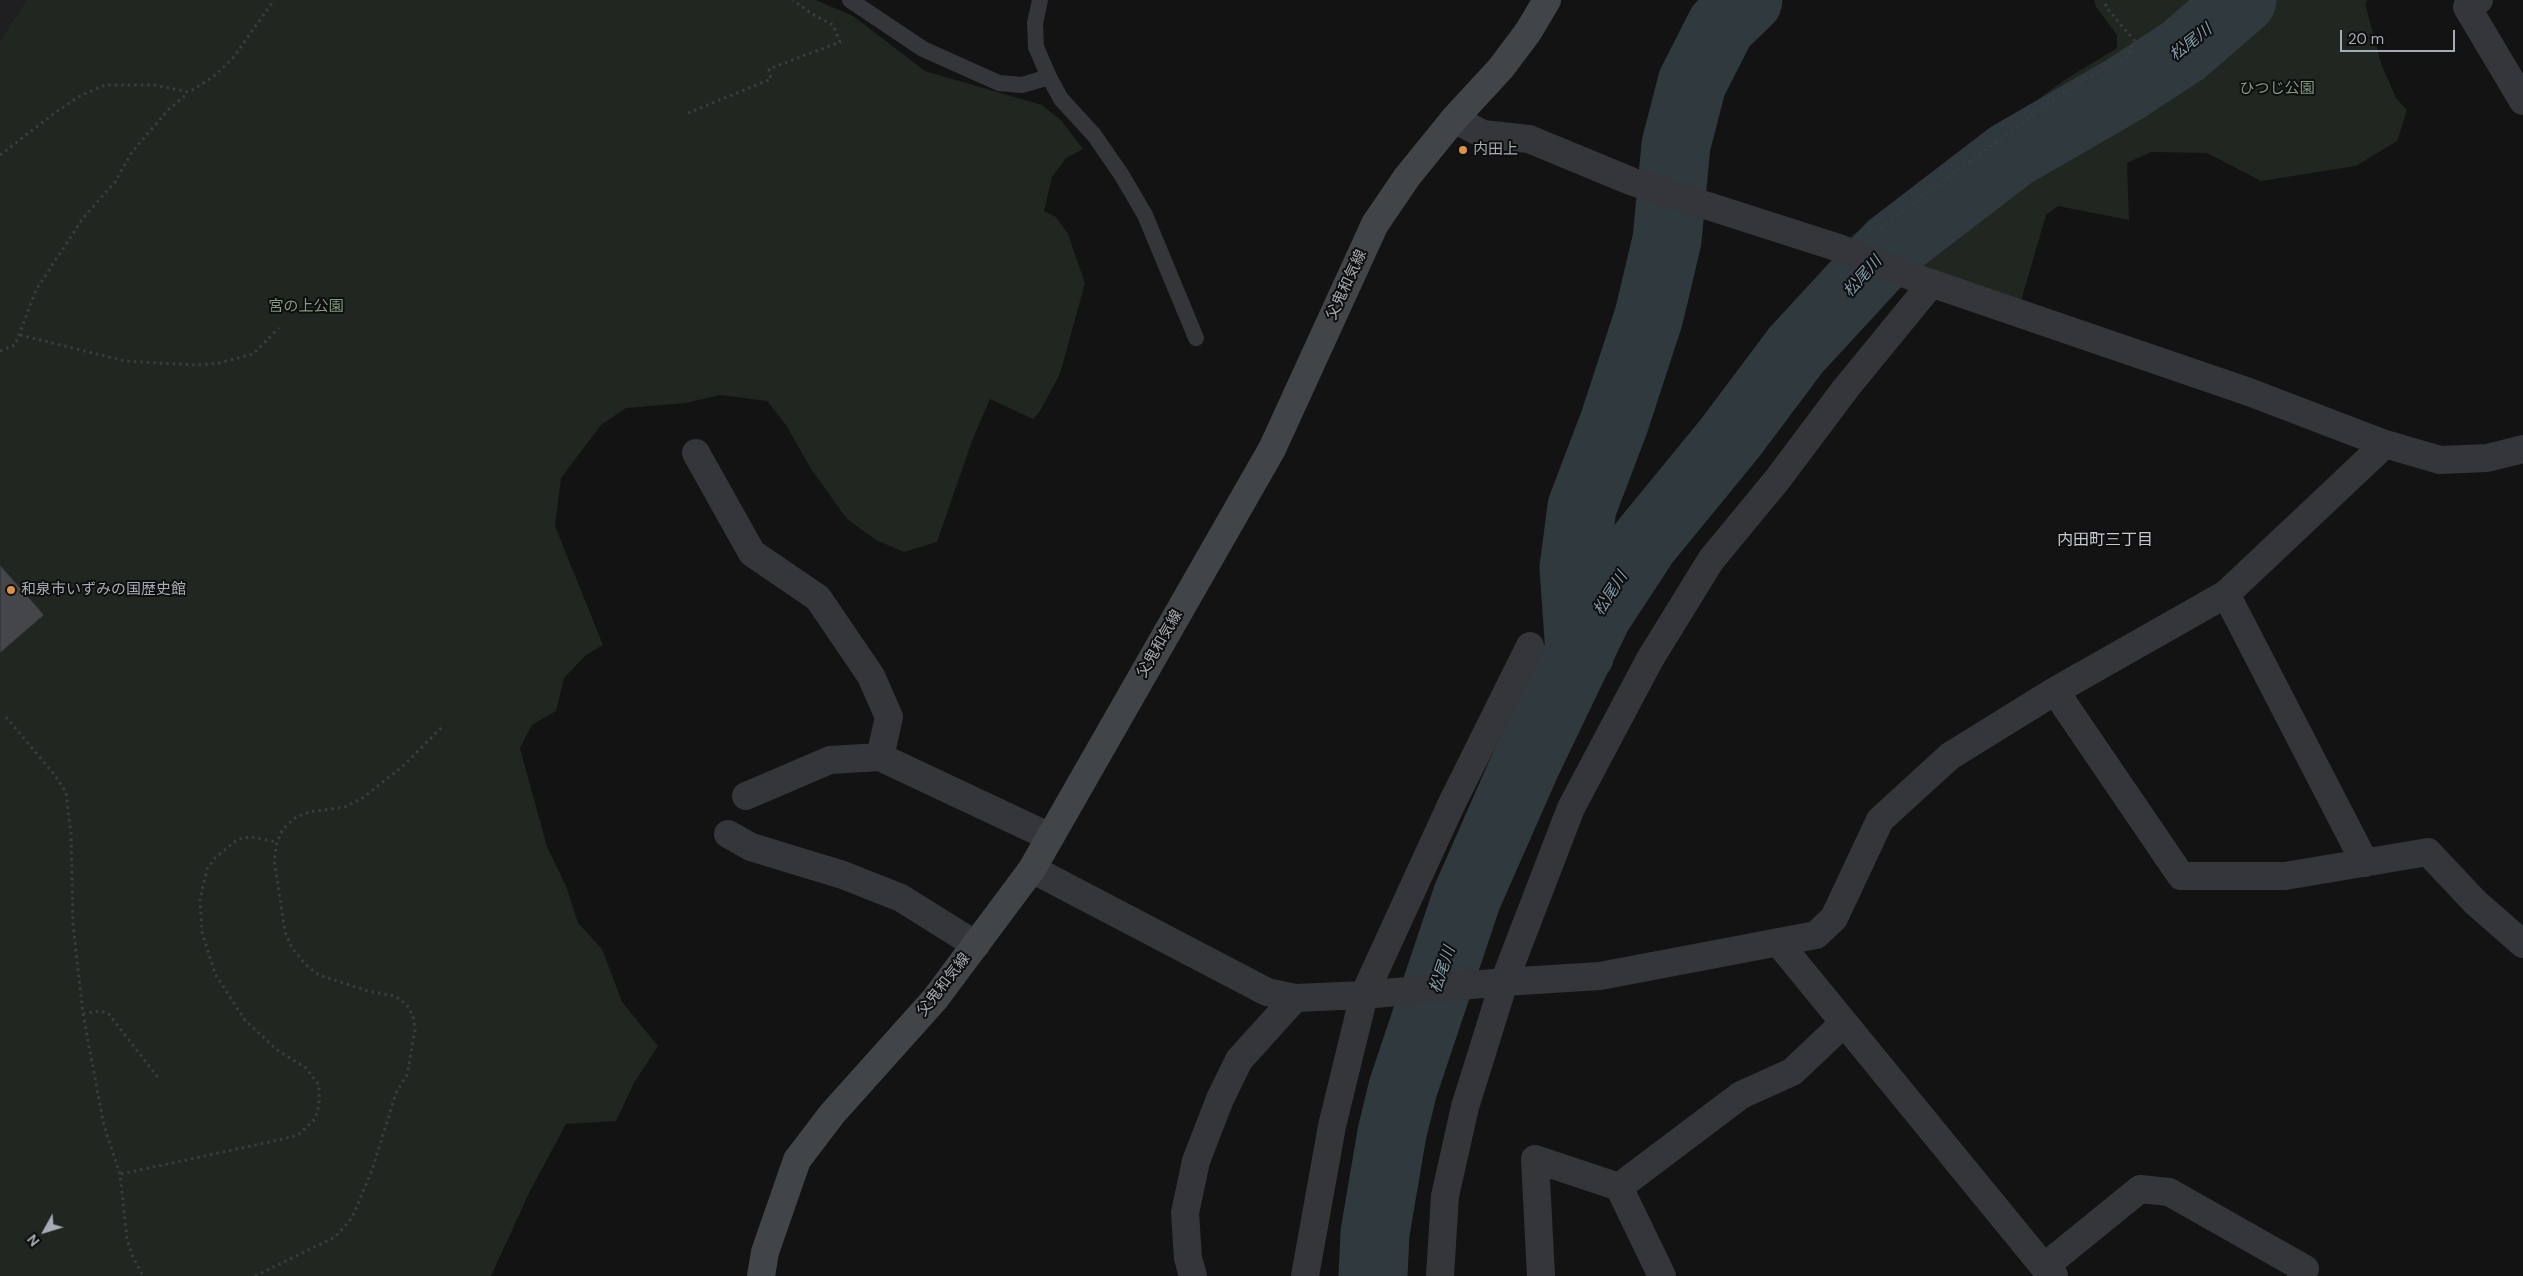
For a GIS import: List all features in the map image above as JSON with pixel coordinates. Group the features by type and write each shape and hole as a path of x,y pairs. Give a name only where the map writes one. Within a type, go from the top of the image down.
{"main road":[{"name":"父鬼和気線","path":"761,1276 765,1252 797,1160 832,1114 935,999 1032,869 1272,449 1375,224 1407,176 1454,119 1501,68 1528,32 1547,0"}],"street":[{"path":"2479,0 2467,8 2523,101"},
{"path":"1454,119 1482,134 1529,140 1633,182 1836,247 1922,280 2249,392 2385,444 2440,460 2487,458 2523,449"},
{"path":"1440,1276 1444,1196 1492,983 1571,808 1660,642 1711,560 1777,480 1846,388 1922,280"},
{"path":"1032,869 1267,992 1295,998 1373,994 1492,983 1600,976 1816,934 1834,918 1880,820 1950,756 2055,691 2226,594 2385,444"},
{"path":"696,453 752,554 818,598 871,676 888,717 880,757"},
{"path":"2226,594 2365,863"},
{"path":"1305,1276 1332,1126 1373,994 1451,805 1530,646"},
{"path":"2055,691 2181,876 2285,876 2428,852 2475,902 2523,944"},
{"path":"746,796 830,760 880,757 1050,837"},
{"path":"728,834 752,848 843,875 901,898 976,945"},
{"path":"1778,942 2049,1272 2140,1189 2169,1192 2305,1269 2301,1276"},
{"path":"1193,1276 1188,1258 1185,1213 1196,1161 1220,1099 1239,1060 1295,998"},
{"path":"1619,1187 1741,1095 1792,1072 1844,1023"},
{"path":"1541,1276 1535,1159 1619,1187 1662,1276"}],"lane":[{"path":"850,0 923,49 999,82 1022,85 1049,77"},
{"path":"1040,0 1035,23 1036,47 1049,77 1061,99 1094,135 1140,207 1196,338"}],"path":[{"path":"0,351 15,345 36,290 83,218 115,182 132,152 168,110 188,92 213,77 233,58 274,0"},
{"path":"688,112 771,79 769,69 840,42 833,25 812,14 793,0"},
{"path":"1878,229 2072,86 2128,57 2134,40 2106,7 2105,0"},
{"path":"0,155 80,96 105,85 154,85 188,92"},
{"path":"20,335 125,361 195,365 219,362 253,354 279,328"},
{"path":"6,717 54,773 66,792 71,834 73,924 83,1014 104,1126 120,1174 127,1239 132,1255 143,1276"},
{"path":"254,1276 327,1242 335,1237 352,1218 372,1170 396,1094 407,1075 415,1030 413,1016 407,1005 395,996 368,992 319,975 306,966 292,948 286,932 274,860 277,842 282,829 295,818 309,812 345,807 364,797 403,766 442,727"},
{"path":"120,1174 284,1139 298,1135 315,1119 319,1105 319,1085 306,1068 277,1050 245,1020 216,974 202,932 200,900 207,869 215,858 238,839 251,837 277,842"},
{"path":"83,1014 99,1011 108,1014 160,1080"}],"shaded area":[{"path":"0,0 26,0 0,41"}],"green space":[{"name":"宮の上公園","path":"26,0 816,0 853,16 925,71 1042,105 1061,120 1083,149 1066,158 1052,177 1044,211 1056,217 1068,234 1085,283 1060,374 1040,411 1033,419 990,399 972,441 937,542 904,552 876,540 847,519 811,469 786,425 767,401 720,395 686,403 626,408 601,425 561,478 555,526 603,645 586,655 564,678 556,711 532,725 520,748 547,847 566,886 578,923 602,949 622,1002 658,1046 634,1083 616,1121 566,1124 529,1193 491,1276 0,1276 0,41"},
{"name":"ひつじ公園","path":"2094,0 2368,0 2365,4 2382,66 2396,98 2407,110 2397,141 2356,166 2261,181 2207,153 2151,152 2127,163 2129,220 2058,206 2046,215 2021,301 1836,247 2066,79 2117,48 2117,35 2096,7"}],"building":[{"name":"和泉市いずみの国歴史館","path":"0,565 44,615 0,653"}],"waterway":[{"name":"松尾川","path":"1580,653 1574,568 1582,507 1614,423 1649,316 1667,240 1676,145 1692,83 1721,26 1748,0"},
{"name":"松尾川","path":"1373,1276 1375,1233 1392,1133 1403,1088 1467,897 1526,763 1597,615 1644,543 1730,438 1796,350 1891,247 2011,155 2125,89 2183,51 2242,0"}],"place":[{"name":"内田上","path":"1463,150"},
{"name":"和泉市いずみの国歴史館","path":"11,590"}],"district":[{"name":"内田町三丁目","path":"2105,541"}]}
